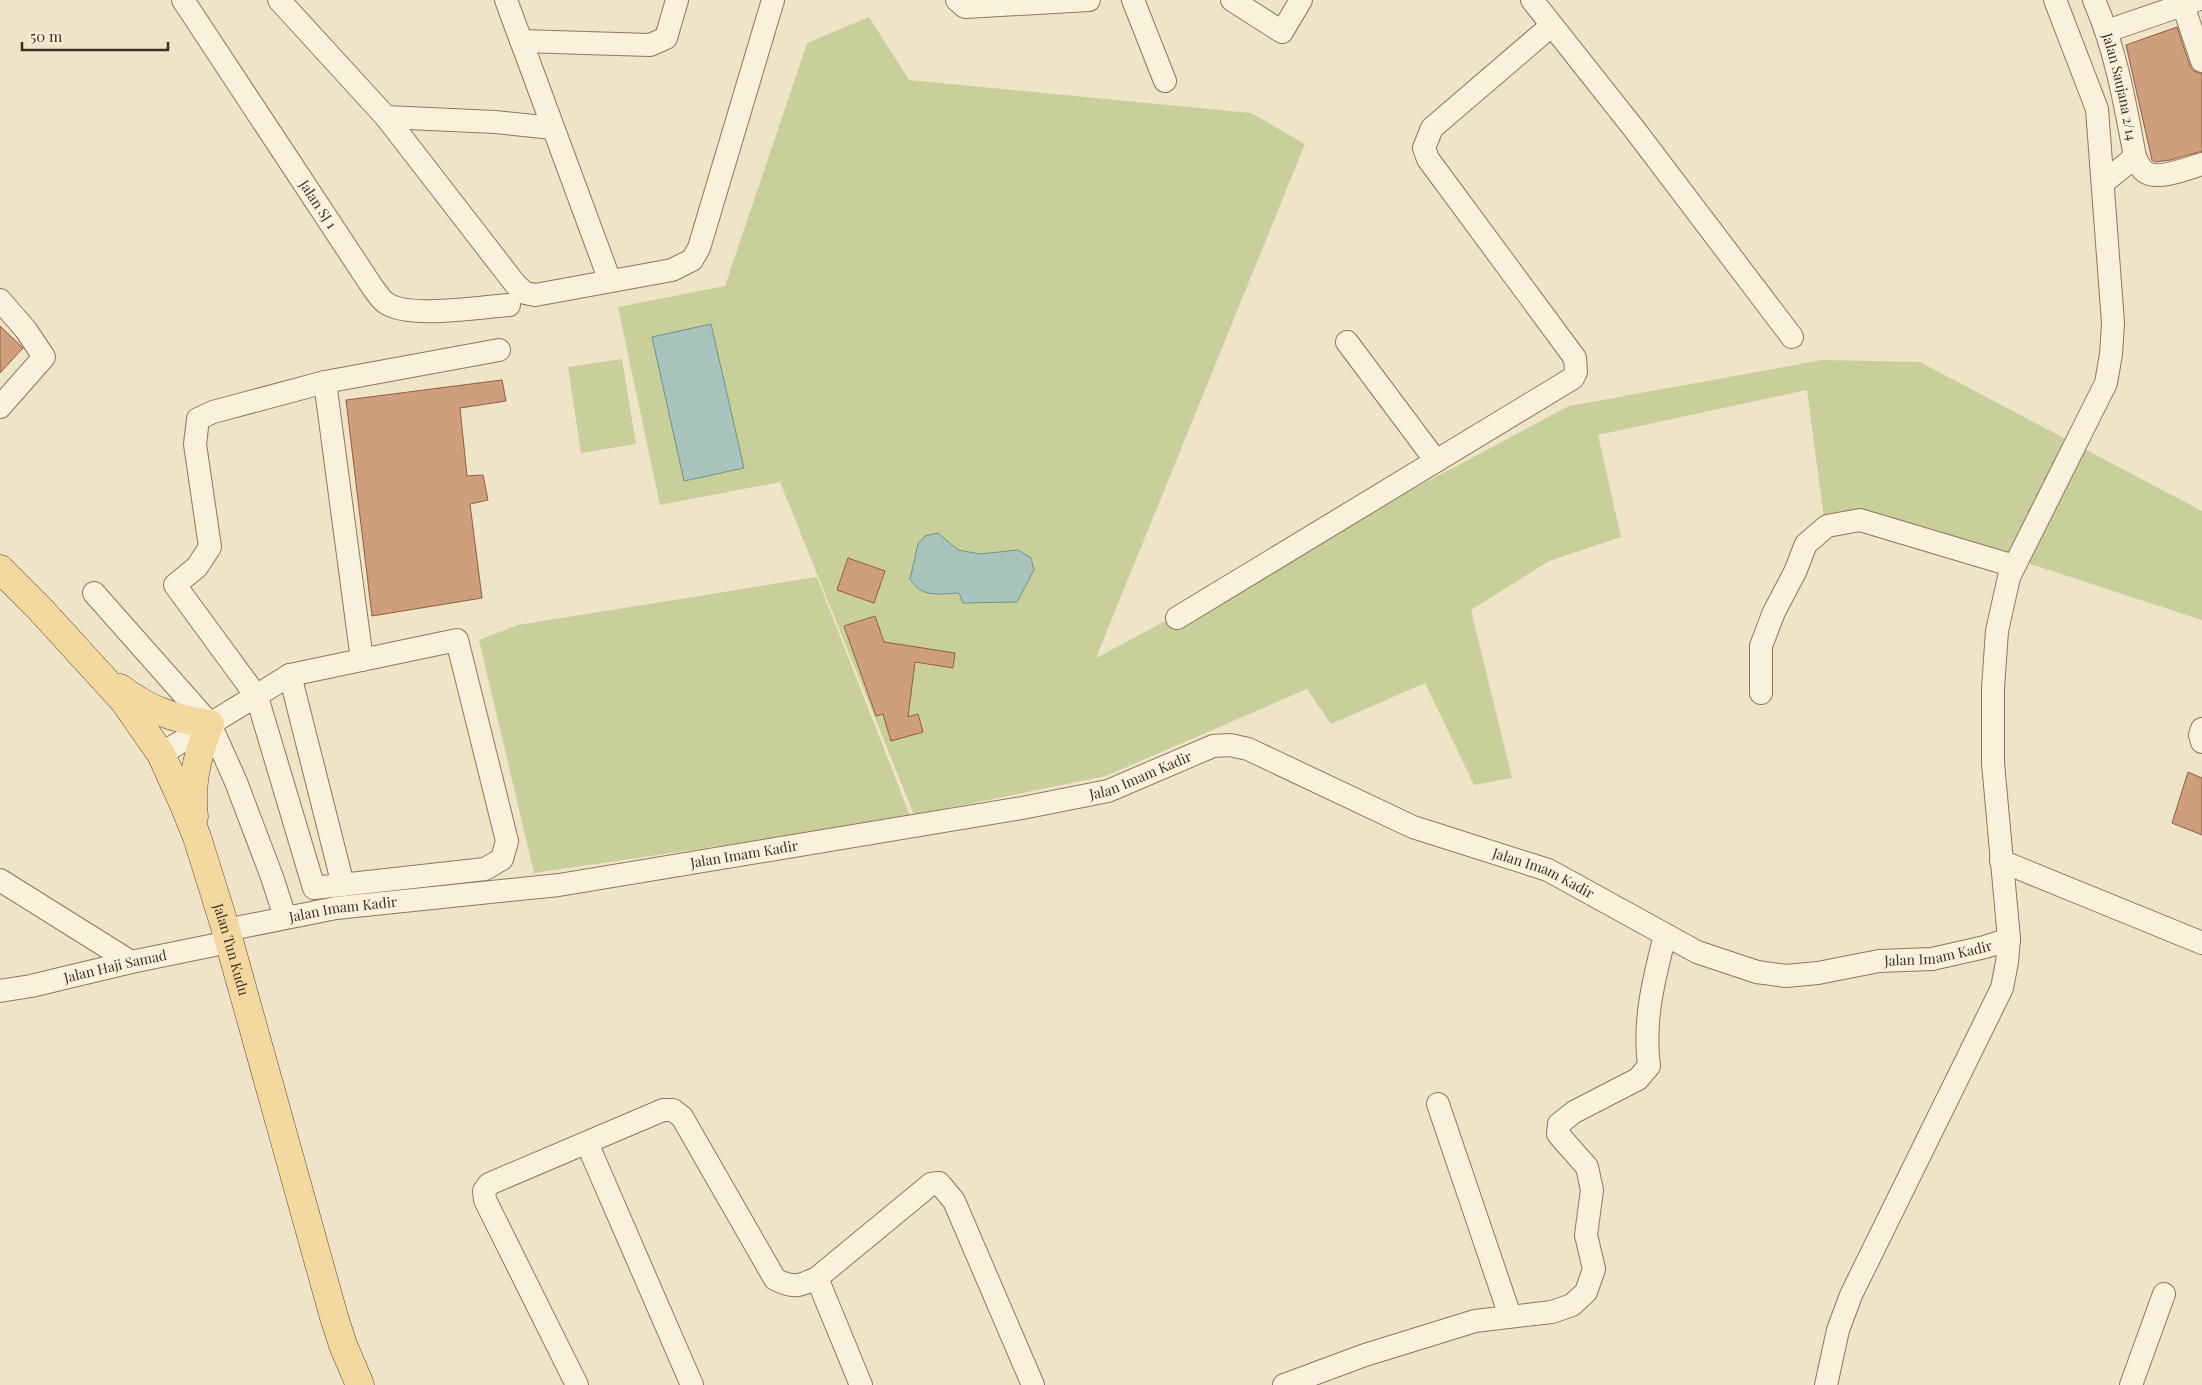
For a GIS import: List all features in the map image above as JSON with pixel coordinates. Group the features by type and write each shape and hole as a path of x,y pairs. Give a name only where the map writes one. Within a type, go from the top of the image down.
{"main road":[{"name":"Jalan Tun Kudu","path":"0,569 99,672 124,701 161,754 197,837 227,936 334,1317 343,1345 360,1385"},
{"path":"99,672 145,705 168,716 210,724 197,760 194,783 193,809 197,837"}],"street":[{"name":"Jalan SJ 1","path":"183,0 368,280 386,303 400,310 419,312 509,305"},
{"path":"279,0 386,117 516,285 525,293 535,296 672,270 692,260 699,248 773,0"},
{"path":"506,0 610,281"},
{"path":"521,41 650,46 666,38 677,0"},
{"path":"957,0 965,7 1089,0"},
{"path":"1232,0 1282,32 1301,0"},
{"path":"1532,0 1635,130 1792,337"},
{"path":"1826,1385 1838,1330 1851,1295 2002,988 2009,939 1993,764 1993,688 1997,631 2009,576 2106,383 2111,354 2113,324 2097,109 2055,0"},
{"name":"Jalan Saujana 2/14","path":"2094,0 2107,31 2141,165"},
{"path":"1138,1 1165,81"},
{"path":"2107,31 2190,3 2202,61"},
{"path":"1177,618 1573,378 1576,372 1575,358 1428,159 1424,148 1432,128 1552,26"},
{"path":"386,117 495,122 553,128"},
{"path":"2102,183 2141,165 2158,176 2202,164"},
{"path":"0,300 26,330 44,356 0,407"},
{"path":"1347,342 1436,461"},
{"path":"161,754 257,697 290,675 457,640 507,841 502,859 485,869 314,888 257,697 174,585 197,567 210,548 195,444 198,419 213,412 325,382 498,350"},
{"path":"325,382 362,660"},
{"path":"1761,693 1761,646 1774,612 1795,572 1806,544 1826,526 1860,520 2014,566"},
{"path":"94,593 210,724 236,782 285,918"},
{"path":"290,675 343,885"},
{"path":"2202,728 2200,734 2202,742"},
{"name":"Jalan Imam Kadir","path":"227,936 285,918 336,908 559,885 1022,808 1108,791 1193,753 1213,746 1230,745 1248,749 1414,827 1548,870 1665,936 1728,964 1757,972 1786,976 1818,973 1880,961 1932,959 1985,947 2009,939"},
{"path":"2002,861 2202,943"},
{"path":"0,880 131,962"},
{"name":"Jalan Haji Samad","path":"0,991 31,986 131,962 227,936"},
{"path":"1284,1385 1365,1355 1475,1321 1552,1312 1572,1305 1586,1292 1594,1269 1586,1236 1592,1190 1587,1166 1558,1134 1559,1124 1574,1112 1638,1079 1649,1066 1646,1042 1650,994 1665,936"},
{"path":"1438,1104 1510,1316"},
{"path":"577,1385 485,1200 484,1191 489,1184 663,1110 673,1110 682,1117 775,1279 789,1286 801,1285 818,1278 931,1184 939,1184 954,1201 1033,1385"},
{"path":"587,1143 692,1385"},
{"path":"818,1278 861,1385"},
{"path":"2131,1385 2164,1294"}],"green space":[{"path":"869,17 909,80 1251,113 1305,144 1096,658 1569,406 1822,360 1920,362 2202,511 2202,620 1862,509 1824,518 1807,390 1598,435 1621,537 1549,561 1471,610 1512,778 1474,785 1425,683 1331,724 1307,689 1106,776 914,815 780,482 660,505 618,307 725,286 807,43"},
{"path":"622,359 636,444 581,453 568,367"},
{"path":"817,577 911,818 534,873 479,640 518,625"}],"water":[{"path":"711,324 744,468 684,481 652,337"},
{"path":"938,533 958,550 980,554 1018,550 1031,558 1034,570 1017,602 963,603 959,593 931,594 914,585 910,579 918,544 925,536"}],"building":[{"path":"2177,27 2190,66 2194,71 2202,74 2202,151 2171,160 2155,162 2152,160 2126,45"},
{"path":"0,326 23,348 0,373"},
{"path":"502,380 506,401 460,408 467,476 483,475 488,500 470,504 482,598 372,616 346,400"},
{"path":"848,558 885,571 874,603 837,590"},
{"path":"875,616 884,642 955,653 953,668 915,662 908,717 918,714 923,732 891,741 883,714 876,716 844,626"},
{"path":"2188,772 2202,778 2202,835 2172,823"}]}
